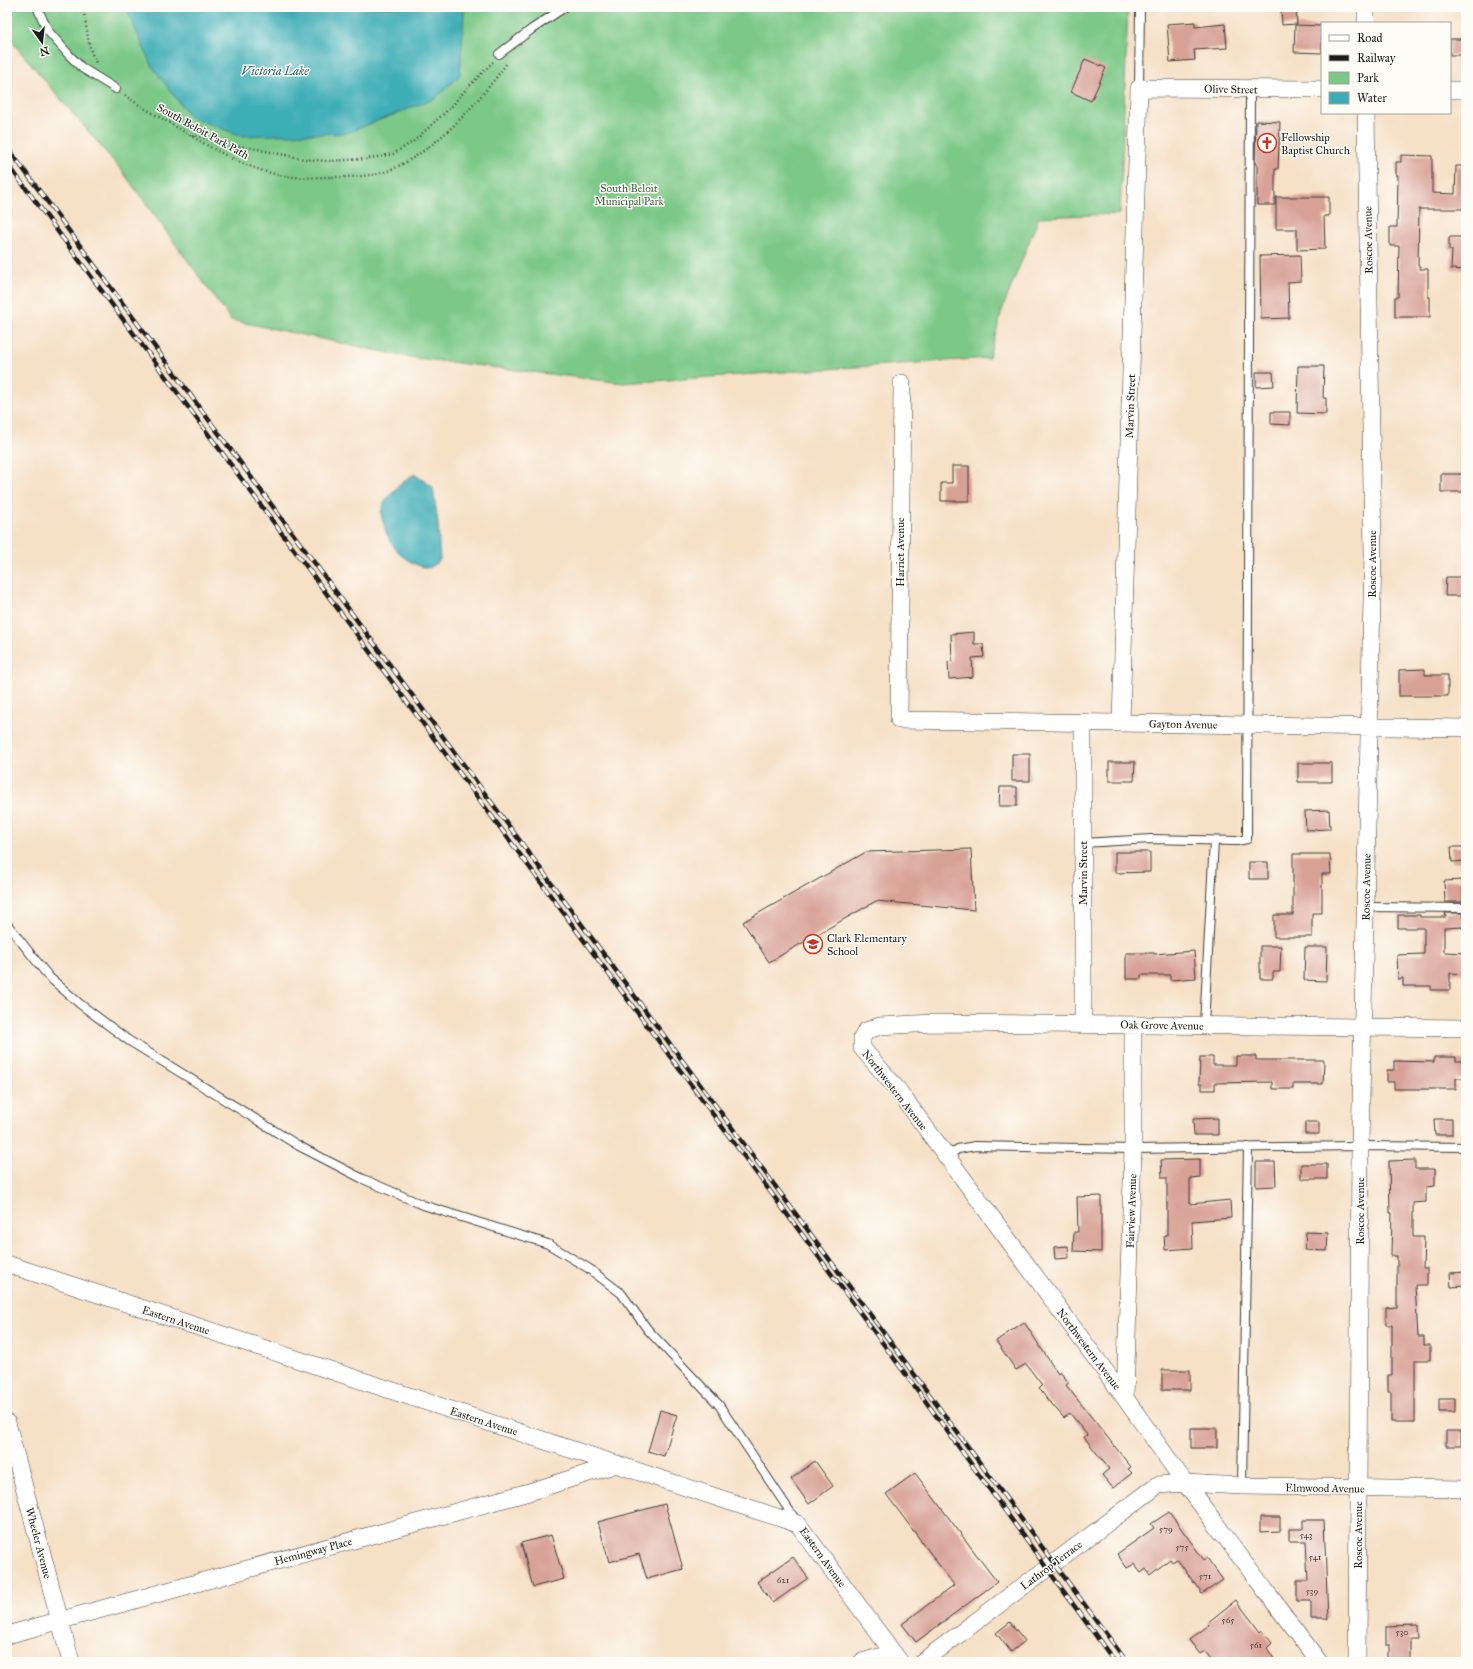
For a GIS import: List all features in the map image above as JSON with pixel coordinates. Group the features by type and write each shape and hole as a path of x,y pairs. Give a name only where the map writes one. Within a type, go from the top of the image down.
{"street":[{"path":"1366,7 1366,22"},
{"name":"Olive Street","path":"1139,88 1321,89"},
{"name":"Marvin Street","path":"1121,723 1139,88"},
{"path":"1451,90 1466,90"},
{"name":"Roscoe Avenue","path":"1357,1662 1360,1146 1373,554 1366,114"},
{"name":"Harriet Avenue","path":"899,720 902,383"},
{"name":"Gayton Avenue","path":"899,720 1466,728"},
{"name":"Marvin Street","path":"1082,1023 1083,723"},
{"name":"Oak Grove Avenue","path":"862,1038 866,1031 880,1026 933,1023 1082,1023 1133,1025 1466,1028"},
{"name":"Fairview Avenue","path":"1125,1398 1133,1149 1133,1025"},
{"name":"Northwestern Avenue","path":"862,1038 862,1048 897,1089 1319,1662"},
{"name":"Eastern Avenue","path":"7,1264 798,1524 897,1658"},
{"name":"Wheeler Avenue","path":"7,1423 71,1662"},
{"name":"Hemingway Place","path":"7,1635 521,1494 617,1464"},
{"name":"Elmwood Avenue","path":"1185,1482 1242,1486 1358,1489 1466,1489"},
{"name":"Lathrop Terrace","path":"922,1662 1150,1490 1163,1484 1185,1482"},
{"path":"862,1662 897,1658"}],"lane":[{"path":"37,7 48,31 69,55 82,68 116,89"},
{"path":"499,54 532,28 565,7"},
{"path":"1139,88 1140,7"},
{"path":"1083,843 1151,839 1237,842 1247,839 1246,725 1250,89"},
{"path":"1204,1025 1214,841"},
{"path":"1365,907 1466,908"},
{"path":"7,924 49,977 80,1004 128,1040 299,1146 364,1179 423,1205 548,1244 588,1268 621,1293 648,1330 719,1404 798,1524"},
{"path":"946,1157 958,1149 975,1146 1133,1149 1360,1146 1466,1147"},
{"path":"1242,1486 1248,1148"}],"path":[{"path":"83,7 90,49 96,64"},
{"path":"187,134 225,144 304,159 366,159 393,154 414,141 451,107 468,87 488,69 499,54"},
{"name":"South Beloit Park Path","path":"116,89 130,100 187,134 231,158 266,172 280,176 353,177 372,175 389,170 404,163 437,139 482,96 508,62"}],"green space":[{"name":"South Beloit Municipal Park","path":"7,7 1128,7 1120,214 1039,217 1002,310 989,358 623,383 408,357 231,320 122,171 7,36"}],"water":[{"name":"Victoria Lake","path":"126,7 466,7 464,14 460,75 436,98 347,133 242,136 190,117 151,65"},
{"path":"414,474 433,487 438,523 440,560 430,568 414,564 400,554 386,533 381,516 383,507 389,496"}],"building":[{"path":"1281,7 1296,7 1297,24 1282,25"},
{"path":"1195,22 1195,27 1225,24 1227,48 1194,50 1195,60 1170,62 1167,24"},
{"path":"1295,25 1321,26 1321,53 1294,52"},
{"path":"1451,39 1466,39 1466,55 1451,55"},
{"path":"1085,59 1106,68 1091,101 1071,92"},
{"path":"1256,121 1280,122 1278,169 1275,169 1275,205 1257,205 1257,164 1255,164"},
{"path":"1401,155 1432,156 1432,193 1455,194 1456,166 1466,166 1466,209 1419,209 1418,266 1420,266 1420,269 1428,269 1430,317 1395,317 1395,297 1398,297 1399,246 1390,246 1390,227 1397,227 1398,175 1396,175 1396,162 1401,162"},
{"path":"1276,197 1329,197 1329,216 1324,216 1325,249 1297,250 1297,229 1276,229"},
{"path":"1449,237 1466,237 1466,270 1451,269 1452,250 1449,250"},
{"path":"1300,255 1301,281 1288,282 1289,318 1261,319 1260,256"},
{"path":"1298,366 1324,366 1323,398 1326,398 1326,414 1297,413"},
{"path":"1256,372 1273,372 1274,386 1256,387"},
{"path":"1271,412 1290,412 1290,425 1271,424"},
{"path":"952,466 969,466 969,501 941,501 941,483 952,483"},
{"path":"1441,474 1463,474 1463,492 1441,492"},
{"path":"1446,577 1463,577 1463,596 1445,596"},
{"path":"974,632 974,644 983,644 984,657 972,658 973,677 949,679 948,662 952,661 951,634"},
{"path":"1425,669 1425,675 1448,675 1448,696 1399,696 1399,670"},
{"path":"1012,754 1030,754 1030,781 1012,781"},
{"path":"1109,762 1135,762 1134,781 1109,781"},
{"path":"1298,763 1332,763 1332,782 1298,782"},
{"path":"1000,787 1017,787 1017,806 999,806"},
{"path":"1329,810 1330,829 1306,830 1305,811"},
{"path":"1451,847 1466,847 1466,861 1452,862"},
{"path":"971,849 974,910 876,901 769,962 743,922 866,852"},
{"path":"1115,852 1150,852 1150,872 1115,873"},
{"path":"1293,854 1330,854 1331,874 1322,874 1322,913 1312,913 1312,937 1274,937 1274,915 1293,915"},
{"path":"1249,862 1268,862 1268,879 1249,879"},
{"path":"1462,880 1463,902 1445,902 1444,881"},
{"path":"1445,913 1463,913 1464,927 1444,928 1444,952 1466,953 1466,974 1450,973 1450,990 1431,990 1431,986 1403,986 1403,978 1398,979 1397,955 1424,954 1424,928 1398,928 1398,915 1446,917"},
{"path":"1260,946 1281,946 1280,972 1273,972 1273,979 1260,979"},
{"path":"1305,947 1327,947 1326,981 1304,980"},
{"path":"1194,951 1196,978 1170,980 1170,975 1141,975 1141,979 1126,979 1126,953 1154,954"},
{"path":"1236,1056 1256,1056 1256,1060 1324,1060 1323,1084 1293,1084 1293,1089 1272,1089 1272,1082 1215,1083 1215,1090 1202,1090 1202,1084 1199,1084 1200,1057 1213,1057 1213,1065 1236,1065"},
{"path":"1434,1057 1456,1057 1456,1061 1466,1061 1466,1078 1456,1078 1456,1089 1394,1089 1394,1082 1387,1082 1387,1070 1394,1070 1394,1061 1434,1062"},
{"path":"1218,1118 1218,1135 1194,1135 1193,1119"},
{"path":"1434,1119 1452,1119 1452,1135 1435,1135"},
{"path":"1305,1122 1319,1122 1319,1134 1305,1134"},
{"path":"1200,1159 1200,1177 1190,1178 1190,1204 1230,1200 1231,1218 1192,1221 1193,1248 1165,1250 1164,1235 1167,1235 1167,1178 1162,1178 1161,1160"},
{"path":"1415,1160 1415,1169 1435,1169 1435,1186 1426,1187 1426,1202 1413,1203 1413,1237 1424,1237 1423,1268 1427,1268 1427,1285 1415,1285 1418,1337 1424,1337 1424,1345 1430,1345 1430,1360 1415,1360 1415,1422 1391,1422 1391,1392 1388,1392 1388,1375 1392,1375 1392,1325 1386,1325 1386,1308 1397,1307 1397,1256 1391,1256 1392,1213 1390,1213 1389,1161"},
{"path":"1256,1162 1275,1162 1276,1186 1256,1187"},
{"path":"1301,1164 1327,1164 1327,1179 1301,1179"},
{"path":"1101,1196 1101,1252 1073,1251 1074,1232 1078,1232 1077,1197"},
{"path":"1306,1232 1328,1233 1327,1251 1305,1250"},
{"path":"1068,1246 1069,1258 1055,1259 1054,1247"},
{"path":"1466,1272 1466,1286 1451,1287 1450,1273"},
{"path":"1024,1322 1058,1374 1060,1372 1069,1383 1066,1385 1131,1467 1128,1469 1132,1473 1113,1488 1102,1475 1109,1469 1084,1437 1087,1435 1070,1413 1064,1418 1049,1402 1039,1388 1042,1385 1026,1364 1016,1370 996,1341"},
{"path":"1162,1370 1190,1370 1190,1390 1162,1390"},
{"path":"1439,1399 1455,1399 1455,1412 1439,1412"},
{"path":"660,1410 677,1415 664,1456 648,1451"},
{"path":"1191,1428 1217,1428 1217,1448 1191,1448"},
{"path":"1446,1431 1461,1431 1461,1446 1446,1446"},
{"path":"815,1461 833,1486 809,1504 791,1479"},
{"path":"915,1473 997,1582 916,1642 902,1624 954,1585 886,1494"},
{"path":"665,1504 683,1569 647,1579 639,1554 609,1562 598,1522"},
{"path":"1169,1512 1204,1560 1207,1558 1223,1580 1202,1594 1177,1559 1172,1562 1170,1559 1150,1575 1146,1569 1141,1573 1134,1564 1127,1568 1117,1554 1154,1528 1151,1524"},
{"path":"1260,1517 1280,1517 1280,1531 1260,1532"},
{"path":"1303,1520 1324,1520 1328,1619 1311,1619 1311,1601 1297,1601 1297,1581 1308,1581 1306,1541 1289,1541 1289,1529 1303,1529"},
{"path":"551,1535 564,1579 533,1587 521,1543"},
{"path":"793,1557 808,1578 773,1603 757,1582"},
{"path":"1236,1600 1260,1632 1262,1630 1272,1643 1267,1648 1276,1662 1213,1662 1205,1651 1200,1654 1189,1640 1209,1625 1207,1623"},
{"path":"1010,1622 1025,1641 1011,1652 996,1633"},
{"path":"1417,1625 1418,1638 1410,1638 1410,1662 1390,1662 1390,1645 1386,1645 1386,1626"}],"railway":[{"path":"7,147 1127,1662"},
{"path":"7,163 913,1384 1115,1662"}],"place":[{"name":"Fellowship Baptist Church","path":"1267,143"},
{"name":"Clark Elementary School","path":"813,944"}]}
